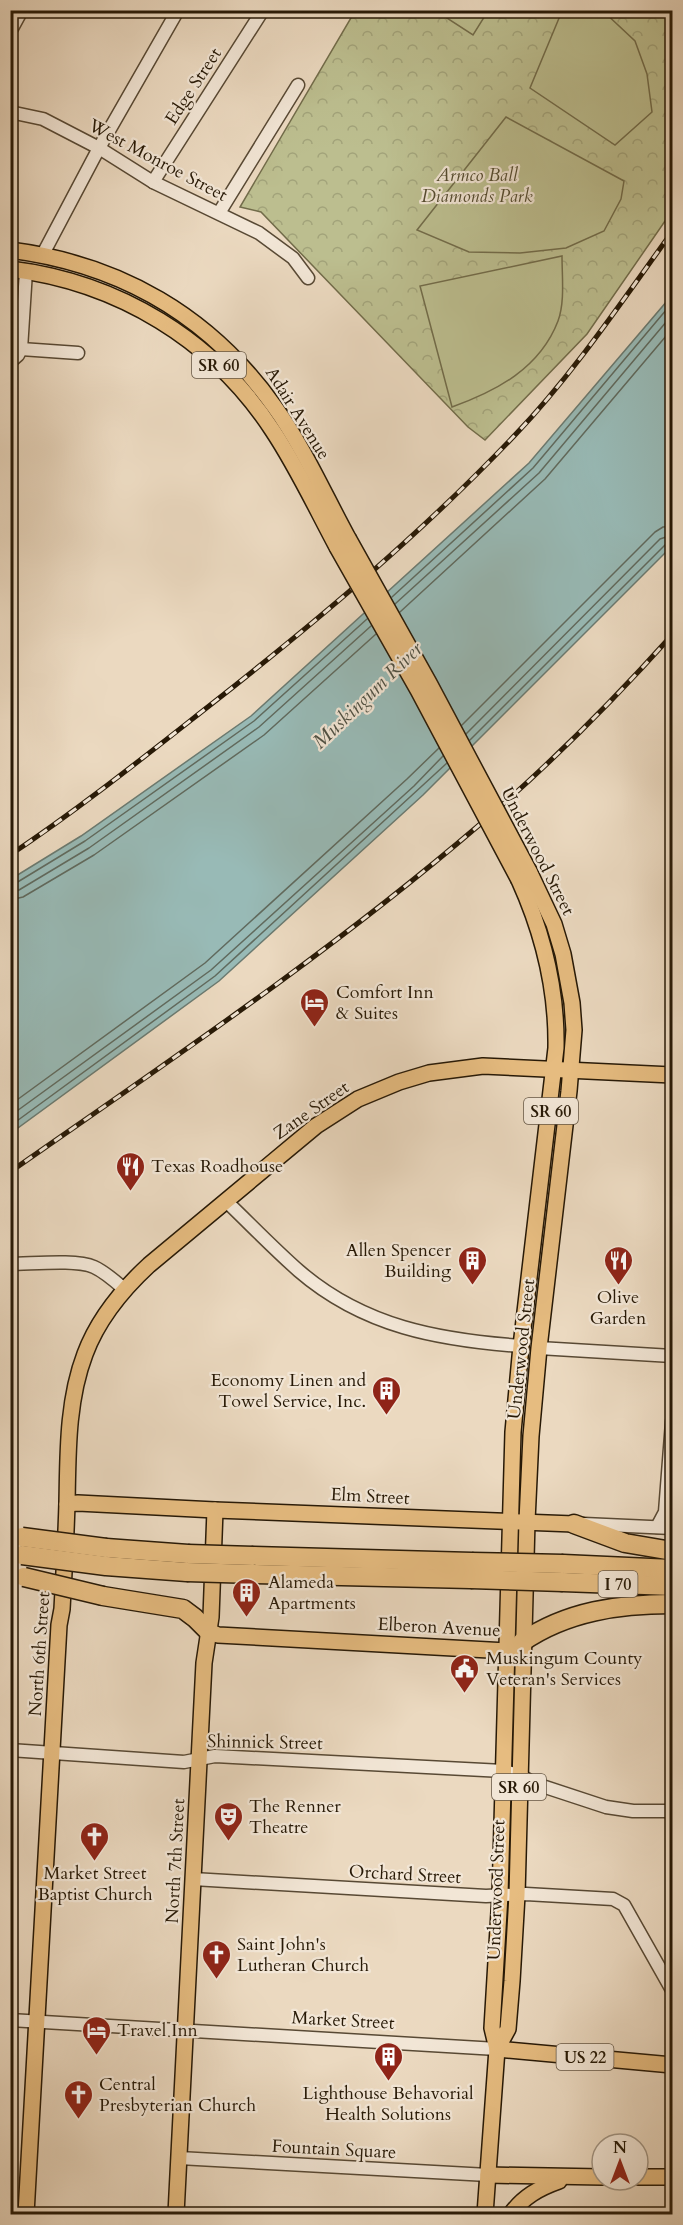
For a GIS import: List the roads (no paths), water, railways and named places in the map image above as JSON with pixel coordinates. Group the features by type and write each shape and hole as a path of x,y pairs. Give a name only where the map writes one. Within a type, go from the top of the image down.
{"highway":[{"path":"574,1524 625,1543 672,1551"},
{"name":"I 70","path":"16,1536 106,1557"},
{"name":"I 70","path":"16,1554 187,1563 255,1574 471,1571 563,1573 672,1569"},
{"name":"I 70","path":"187,1563 253,1556 471,1571"},
{"name":"I 70","path":"563,1573 672,1586"},
{"path":"17,1574 103,1596 183,1610 208,1631"},
{"path":"514,1646 550,1625 599,1610 640,1604 672,1604"}],"main road":[{"name":"Adair Avenue","path":"10,250 43,254 118,278 151,294 181,312 219,341 247,370 275,407 343,542 424,687"},
{"name":"Adair Avenue","path":"10,269 74,282 126,301 157,317 212,358 237,383 274,432 343,542"},
{"name":"Underwood Street","path":"424,687 524,875 554,924 566,966 574,1030 539,1348 503,1772 500,1895 492,2028 496,2049 485,2214"},
{"name":"Underwood Street","path":"496,2049 508,2029 517,1895 519,1775 510,1521 513,1432 521,1346 555,1070 557,1028 549,965 524,875"},
{"name":"Zane Street","path":"124,1289 149,1265 316,1126 358,1099 379,1089 423,1075 452,1069 496,1066 672,1075"},
{"name":"North 6th Street","path":"26,2214 72,1402 90,1342 124,1289"},
{"name":"Elm Street","path":"67,1504 574,1524"},
{"name":"North 7th Street","path":"176,2214 205,1647 211,1617 214,1510"},
{"name":"Elberon Avenue","path":"208,1631 218,1635 514,1646"},
{"name":"Market Street","path":"496,2049 672,2065"},
{"path":"488,2175 590,2177"},
{"path":"650,2177 672,2177"},
{"path":"511,2214 525,2198 536,2191 568,2178"}],"street":[{"path":"10,32 22,10"},
{"path":"43,254 99,148 178,10"},
{"name":"Edge Street","path":"153,182 263,10"},
{"path":"219,213 298,85"},
{"name":"West Monroe Street","path":"10,112 44,119 99,148 153,182 260,232 293,258 308,278"},
{"path":"10,362 21,349 26,271"},
{"path":"21,349 78,353"},
{"path":"226,1201 300,1272 357,1308 396,1325 441,1338 521,1346"},
{"path":"10,1264 79,1263 91,1265 124,1289"},
{"path":"539,1348 672,1356"},
{"path":"657,1527 665,1512 672,1422"},
{"name":"Elm Street","path":"574,1524 672,1528"},
{"name":"Shinnick Street","path":"10,1750 184,1762 215,1756 503,1772 519,1775 533,1783 606,1807 633,1811 672,1811"},
{"name":"Orchard Street","path":"193,1879 613,1899 624,1905 672,1990"},
{"name":"Market Street","path":"10,2020 496,2049"},
{"name":"Fountain Square","path":"179,2158 488,2175"}],"water":[{"name":"Muskingum River","path":"672,289 672,546 423,795 219,981 11,1133 11,879 81,836 251,716 529,463 667,301"}],"railway":[{"path":"10,855 111,782 249,674 367,576 443,507 515,435 557,387 672,232"},
{"path":"10,1172 249,1005 422,872 504,804 554,757 672,635"}],"place":[{"name":"Comfort Inn & Suites","path":"315,1028"},
{"name":"Texas Roadhouse","path":"130,1192"},
{"name":"Allen Spencer Building","path":"472,1286"},
{"name":"Olive Garden","path":"618,1286"},
{"name":"Economy Linen and Towel Service, Inc.","path":"387,1416"},
{"name":"Alameda Apartments","path":"247,1618"},
{"name":"Muskingum County Veteran's Services","path":"465,1694"},
{"name":"The Renner Theatre","path":"228,1842"},
{"name":"Market Street Baptist Church","path":"95,1862"},
{"name":"Saint John's Lutheran Church","path":"216,1980"},
{"name":"Travel Inn","path":"96,2056"},
{"name":"Lighthouse Behavorial Health Solutions","path":"388,2082"},
{"name":"Central Presbyterian Church","path":"78,2120"}],"park label":[{"name":"Armco Ball Diamonds Park","path":"477,186"}]}
